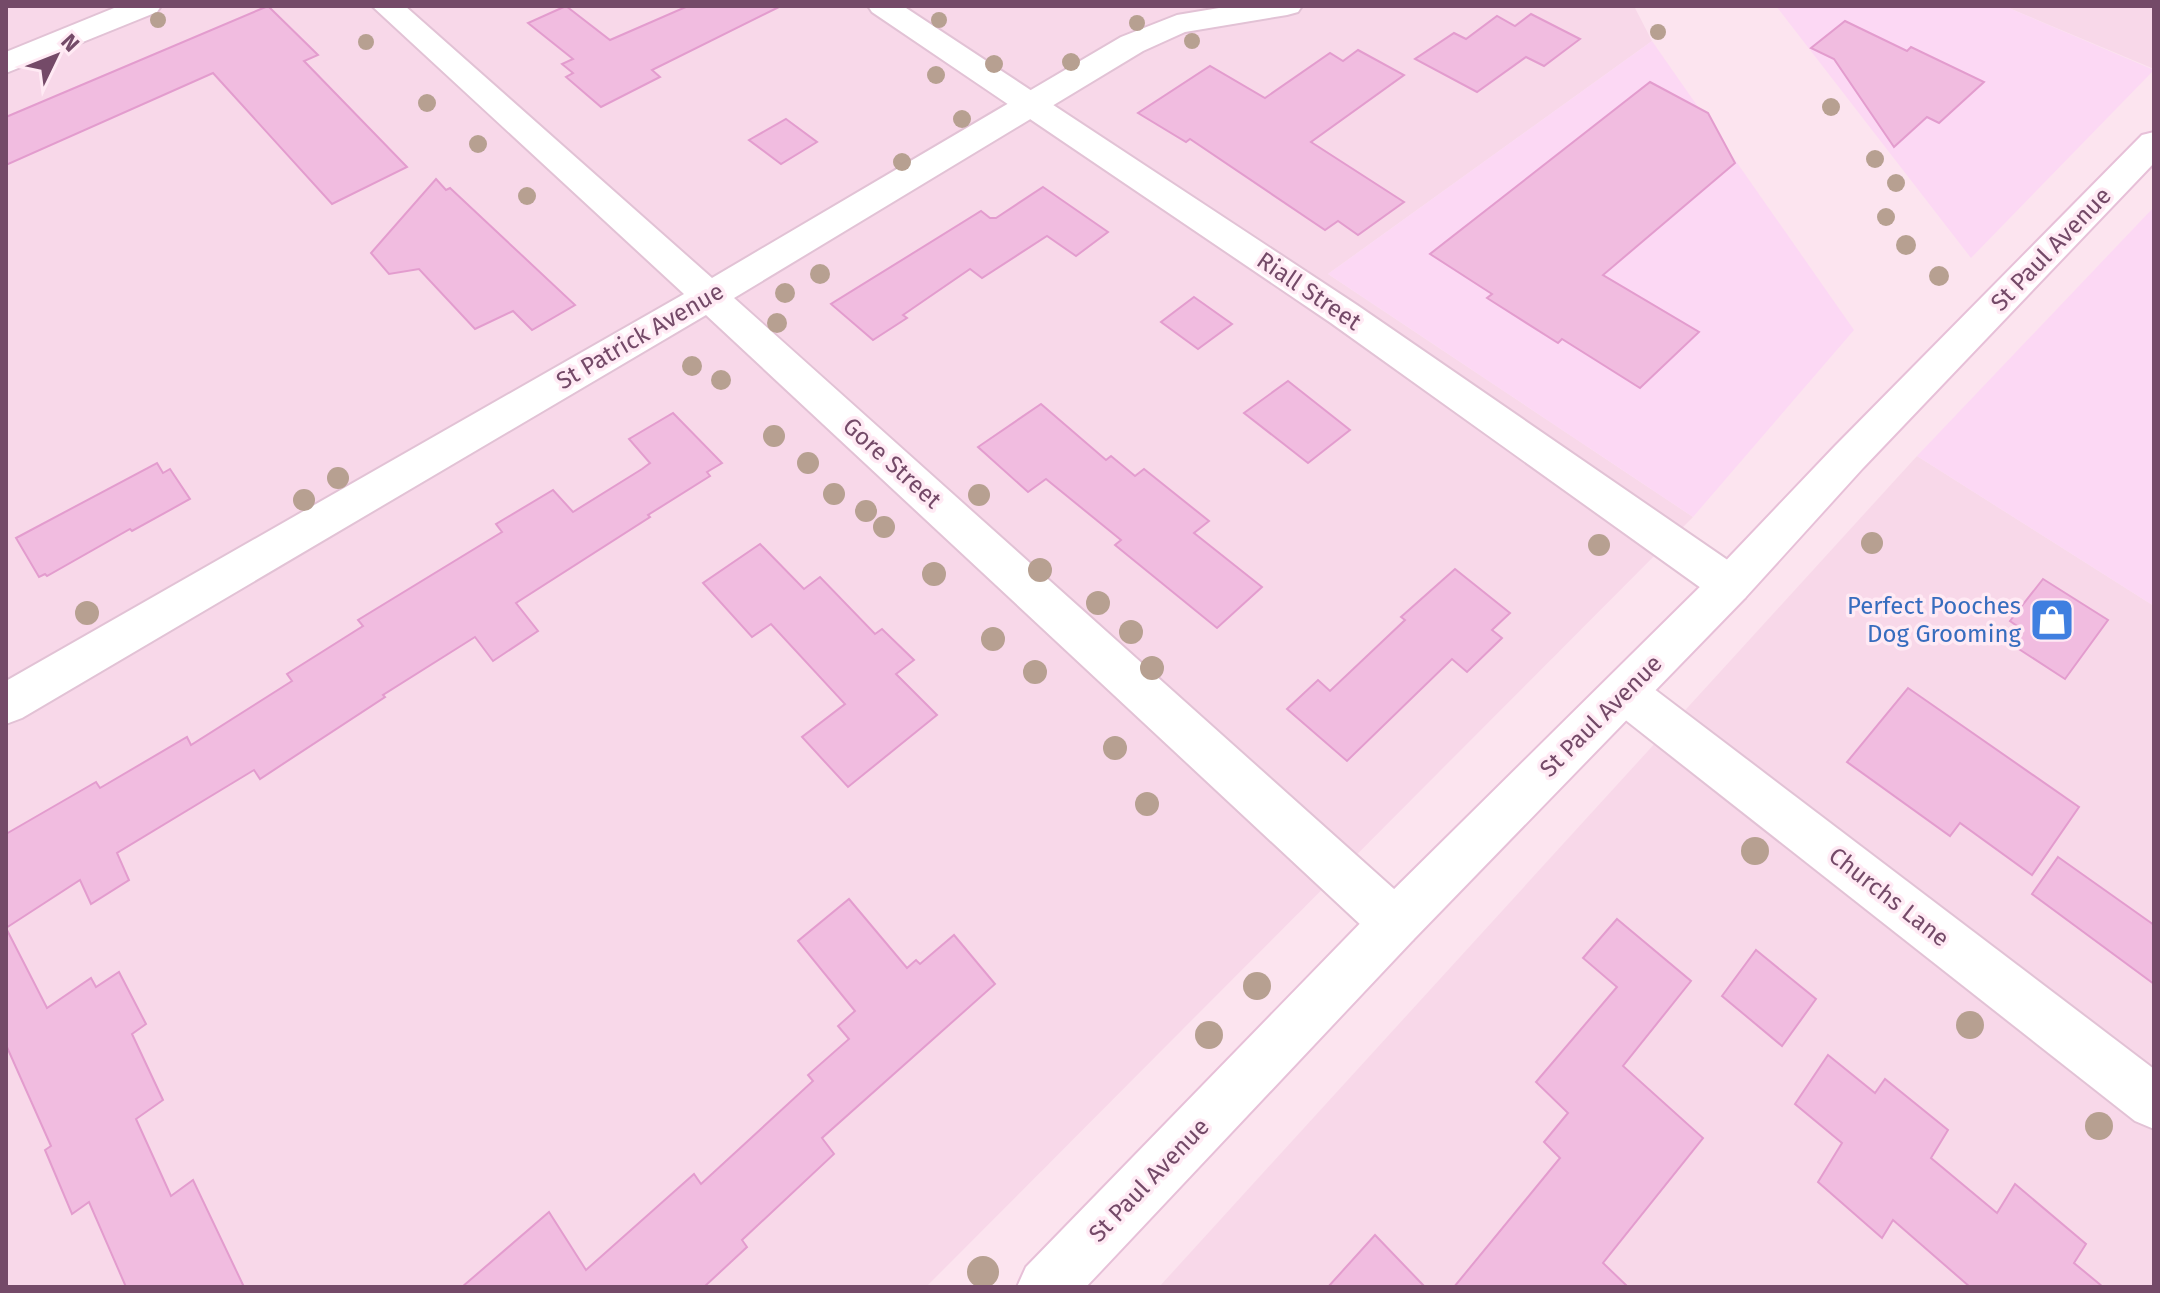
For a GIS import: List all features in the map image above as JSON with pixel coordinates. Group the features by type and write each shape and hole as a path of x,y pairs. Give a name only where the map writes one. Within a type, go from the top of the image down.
{"street":[{"path":"6,63 146,6"},
{"name":"Gore Street","path":"387,6 1395,923"},
{"name":"Riall Street","path":"883,6 1344,314 1730,585"},
{"name":"St Patrick Avenue","path":"6,704 709,296 1132,44 1177,24 1287,6"},
{"name":"St Paul Avenue","path":"1046,1287 1395,923 1730,585 1849,457 2154,143"},
{"name":"Churchs Lane","path":"1625,693 2154,1102"}],"shaded area":[{"path":"6,6 1634,6 1652,41 1328,274 1693,517 926,1287 6,1287"},
{"path":"1776,6 2004,6 2154,70 1971,258"},
{"path":"2004,6 2154,6 2154,69"},
{"path":"1652,41 1854,330 1693,517 1328,274"},
{"path":"2154,207 2154,606 1917,456"},
{"path":"1917,456 2154,606 2154,1287 1159,1287"}],"building":[{"path":"268,6 318,55 304,61 407,167 332,204 213,73 6,165 6,117"},
{"path":"566,6 610,40 688,6 781,6 652,70 660,77 601,107 566,77 573,73 562,64 573,59 528,23"},
{"path":"1531,14 1580,39 1544,66 1526,57 1477,92 1415,59 1454,33 1466,39 1497,16 1515,26"},
{"path":"1845,21 1907,51 1911,47 1984,82 1939,123 1927,117 1894,147 1834,59 1811,48"},
{"path":"1358,50 1404,75 1311,142 1404,202 1358,235 1338,221 1325,230 1190,139 1186,142 1138,113 1210,66 1265,98 1330,53 1343,61"},
{"path":"1650,82 1708,113 1735,163 1603,275 1699,332 1640,388 1562,339 1558,343 1487,298 1492,294 1430,254"},
{"path":"786,119 817,142 781,164 749,140"},
{"path":"436,179 446,190 450,188 575,305 532,330 513,311 475,329 419,269 389,274 371,253"},
{"path":"1043,187 1108,232 1076,256 1047,236 982,278 970,269 903,315 907,318 873,340 831,304 981,211 990,218 996,218"},
{"path":"1194,297 1232,324 1198,349 1161,322"},
{"path":"1288,381 1350,430 1308,463 1244,413"},
{"path":"1041,404 1106,460 1111,456 1135,476 1144,469 1209,521 1194,533 1262,587 1217,628 1115,545 1121,540 1046,479 1028,492 978,447"},
{"path":"673,413 722,463 707,472 710,476 648,515 650,517 516,603 538,631 493,661 475,637 260,779 254,770 117,853 129,880 91,904 80,880 6,928 6,834 96,782 100,788 187,737 191,745 292,681 287,674 363,626 358,620 502,532 496,524 553,490 573,512 642,469 650,463 629,439"},
{"path":"157,463 163,473 170,469 190,499 47,576 39,577 16,538"},
{"path":"760,544 804,589 820,577 875,634 882,629 914,660 896,674 937,715 848,787 802,737 845,704 771,624 752,637 703,583"},
{"path":"1455,569 1510,613 1492,630 1502,638 1467,672 1452,659 1347,761 1287,709 1318,680 1330,691 1405,620 1401,617"},
{"path":"2043,579 2108,620 2065,679 2005,640 2017,626 2010,621"},
{"path":"1908,688 2079,807 2032,875 1960,823 1950,836 1847,762"},
{"path":"2058,857 2154,925 2154,984 2032,894"},
{"path":"849,899 907,968 916,960 920,964 954,935 995,984 822,1138 834,1154 742,1240 747,1247 704,1287 462,1287 549,1212 586,1270 694,1174 701,1184 813,1081 808,1075 849,1039 838,1026 855,1011 798,941"},
{"path":"1617,919 1691,981 1623,1066 1703,1138 1603,1263 1628,1287 1454,1287 1560,1158 1544,1142 1568,1113 1536,1082 1617,987 1583,958"},
{"path":"6,928 47,1008 91,978 96,987 119,972 146,1024 132,1034 163,1100 136,1119 171,1196 193,1180 244,1287 126,1287 89,1202 72,1214 45,1150 51,1146 6,1045"},
{"path":"1756,950 1816,999 1782,1046 1722,996"},
{"path":"1828,1055 1875,1093 1885,1079 1948,1130 1931,1158 1997,1213 2015,1184 2086,1244 2074,1263 2103,1287 1970,1287 1893,1220 1882,1238 1818,1182 1842,1143 1795,1104"},
{"path":"1375,1235 1425,1287 1328,1287"}],"place":[{"name":"Perfect Pooches Dog Grooming","path":"2052,620"}]}
